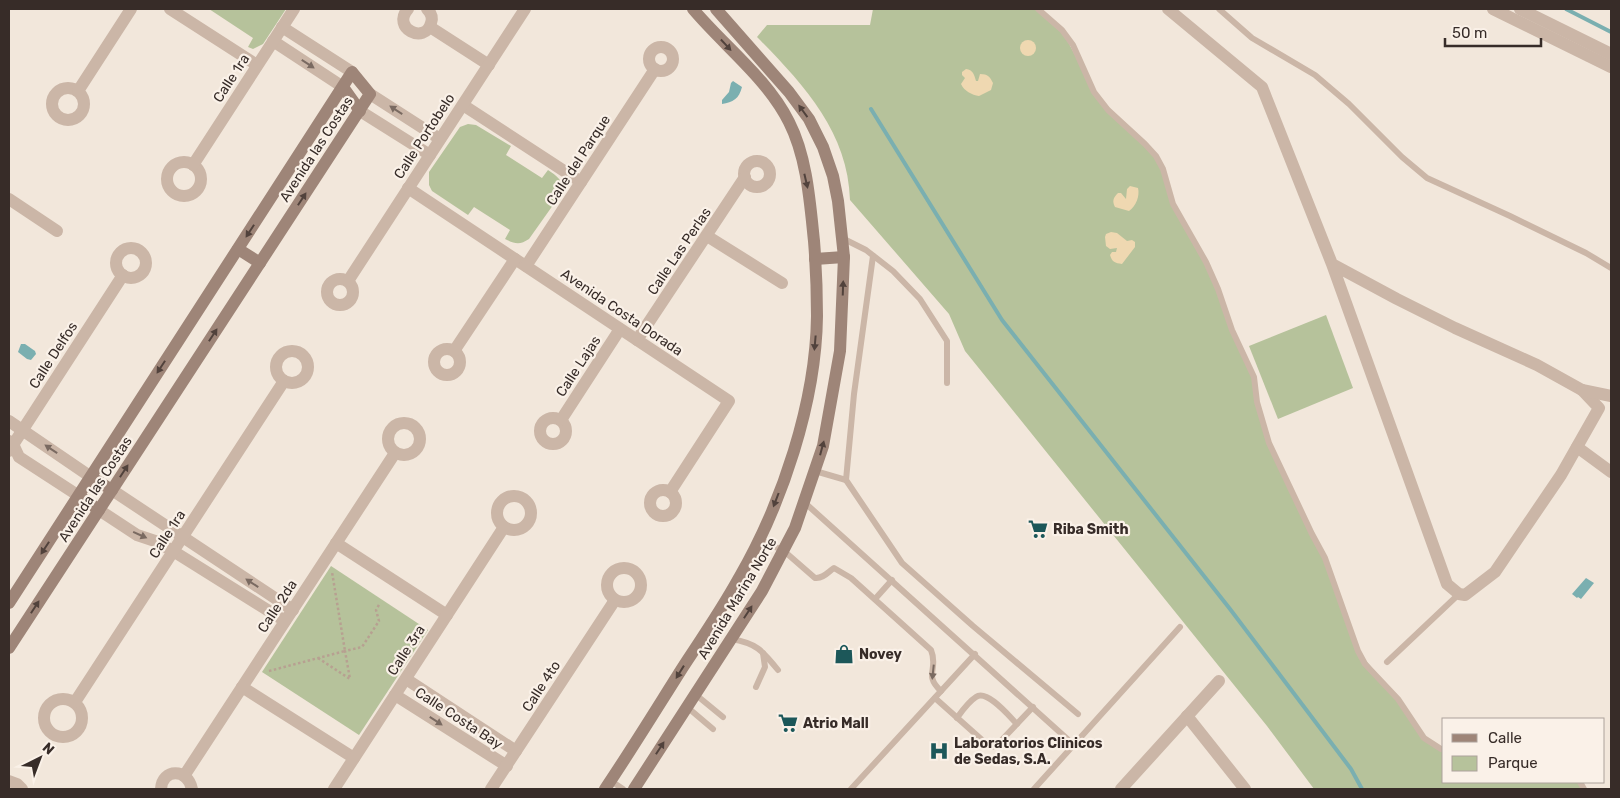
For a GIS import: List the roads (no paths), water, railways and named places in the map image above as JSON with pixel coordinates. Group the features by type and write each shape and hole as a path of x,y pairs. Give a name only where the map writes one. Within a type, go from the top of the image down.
{"main road":[{"name":"Avenida Marina Norte","path":"608,785 739,578 773,510 785,477 806,405 813,360 817,317 815,259 810,195 798,142 788,120 774,98 693,9"},
{"name":"Avenida Marina Norte","path":"634,789 762,591 795,528 823,446 840,351 844,257 832,176 823,147 809,120 789,92 716,9"},
{"name":"Avenida las Costas","path":"9,603 352,72 370,94 360,111 9,648"},
{"path":"343,87 360,111"},
{"path":"238,248 260,263"},
{"path":"815,259 844,257"},
{"path":"91,477 112,490"},
{"path":"79,496 99,510"}],"street":[{"path":"78,91 131,9"},
{"path":"170,9 257,65"},
{"name":"Calle 1ra","path":"192,165 294,9"},
{"path":"408,9 403,21 404,25 410,32 419,34 430,26 432,17 427,9"},
{"name":"Calle Portobelo","path":"348,281 525,9"},
{"path":"1168,9 1262,87 1332,264 1447,584 1459,594 1465,595 1495,572 1561,475 1599,408 1582,390"},
{"path":"1493,9 1611,67"},
{"path":"1520,9 1611,54"},
{"path":"430,26 489,65"},
{"path":"282,27 352,72"},
{"path":"273,41 343,87"},
{"name":"Calle del Parque","path":"526,266 655,69"},
{"path":"370,94 440,138"},
{"path":"463,104 581,182"},
{"path":"360,111 430,155"},
{"name":"Calle Las Perlas","path":"637,340 745,177"},
{"name":"Avenida Costa Dorada","path":"408,188 729,401 670,492"},
{"path":"9,215 12,202 57,231"},
{"path":"707,236 782,283"},
{"path":"454,351 515,259"},
{"path":"1332,264 1406,304 1537,366 1582,390 1611,396"},
{"name":"Calle Delfos","path":"10,445 22,430 123,276"},
{"name":"Calle Lajas","path":"560,420 620,329"},
{"name":"Calle 1ra","path":"75,702 284,381"},
{"path":"9,421 91,477"},
{"path":"10,445 19,457 79,496"},
{"path":"1577,447 1611,472"},
{"name":"Calle 2da","path":"184,776 394,453"},
{"path":"112,490 293,610"},
{"path":"99,510 137,535 155,541 285,621"},
{"name":"Calle 3ra","path":"334,789 504,527"},
{"path":"336,543 447,615"},
{"name":"Calle 4to","path":"491,789 615,600"},
{"path":"406,679 516,751"},
{"path":"1121,789 1219,681"},
{"path":"242,687 354,758"},
{"name":"Calle Costa Bay","path":"395,695 506,766"},
{"path":"1187,716 1245,789"},
{"path":"161,789 163,781 170,774 175,773 184,776 191,784 192,789"},
{"path":"9,781 17,784 22,789"}],"lane":[{"path":"1038,9 1062,30 1073,45 1094,92 1108,110 1156,156 1163,169 1173,204 1206,262 1218,289 1232,330 1254,377 1257,402 1269,442 1325,558 1358,651 1365,664 1398,699 1424,738 1442,749"},
{"path":"1220,9 1252,38 1315,75 1349,104 1402,158 1427,178 1586,253 1611,268"},
{"path":"842,238 866,250 893,271 920,299 947,341 947,383"},
{"path":"846,480 854,394 873,256"},
{"path":"815,471 846,480 902,562 973,626 1078,714"},
{"path":"804,502 1074,745"},
{"path":"759,539 784,551 815,578 819,579 834,568 851,578 931,650 934,662 932,682 940,691"},
{"path":"875,599 892,580"},
{"path":"1388,662 1459,594"},
{"path":"1034,789 1180,628"},
{"path":"731,639 752,644 763,651 778,670"},
{"path":"756,687 765,667 763,651"},
{"path":"851,789 975,654"},
{"path":"696,694 723,717"},
{"path":"957,718 980,695 994,702 1017,724"},
{"path":"935,698 990,747 996,746 1033,707"},
{"path":"687,707 713,729"},
{"path":"608,785 623,789"}],"water":[{"path":"733,81 742,87 739,94 732,101 722,104 722,100 729,92"},
{"path":"21,344 25,344 35,351 36,354 31,360 18,352"},
{"path":"1586,578 1594,583 1581,599 1577,598 1572,594"}],"waterway":[{"path":"1566,9 1611,32"},
{"path":"871,109 1002,320 1230,609 1351,769 1362,789"}],"place":[{"name":"Riba Smith","path":"1038,529"},
{"name":"Novey","path":"844,654"},
{"name":"Atrio Mall","path":"788,723"},
{"name":"Laboratorios Clinicos de Sedas, S.A.","path":"939,751"}]}
